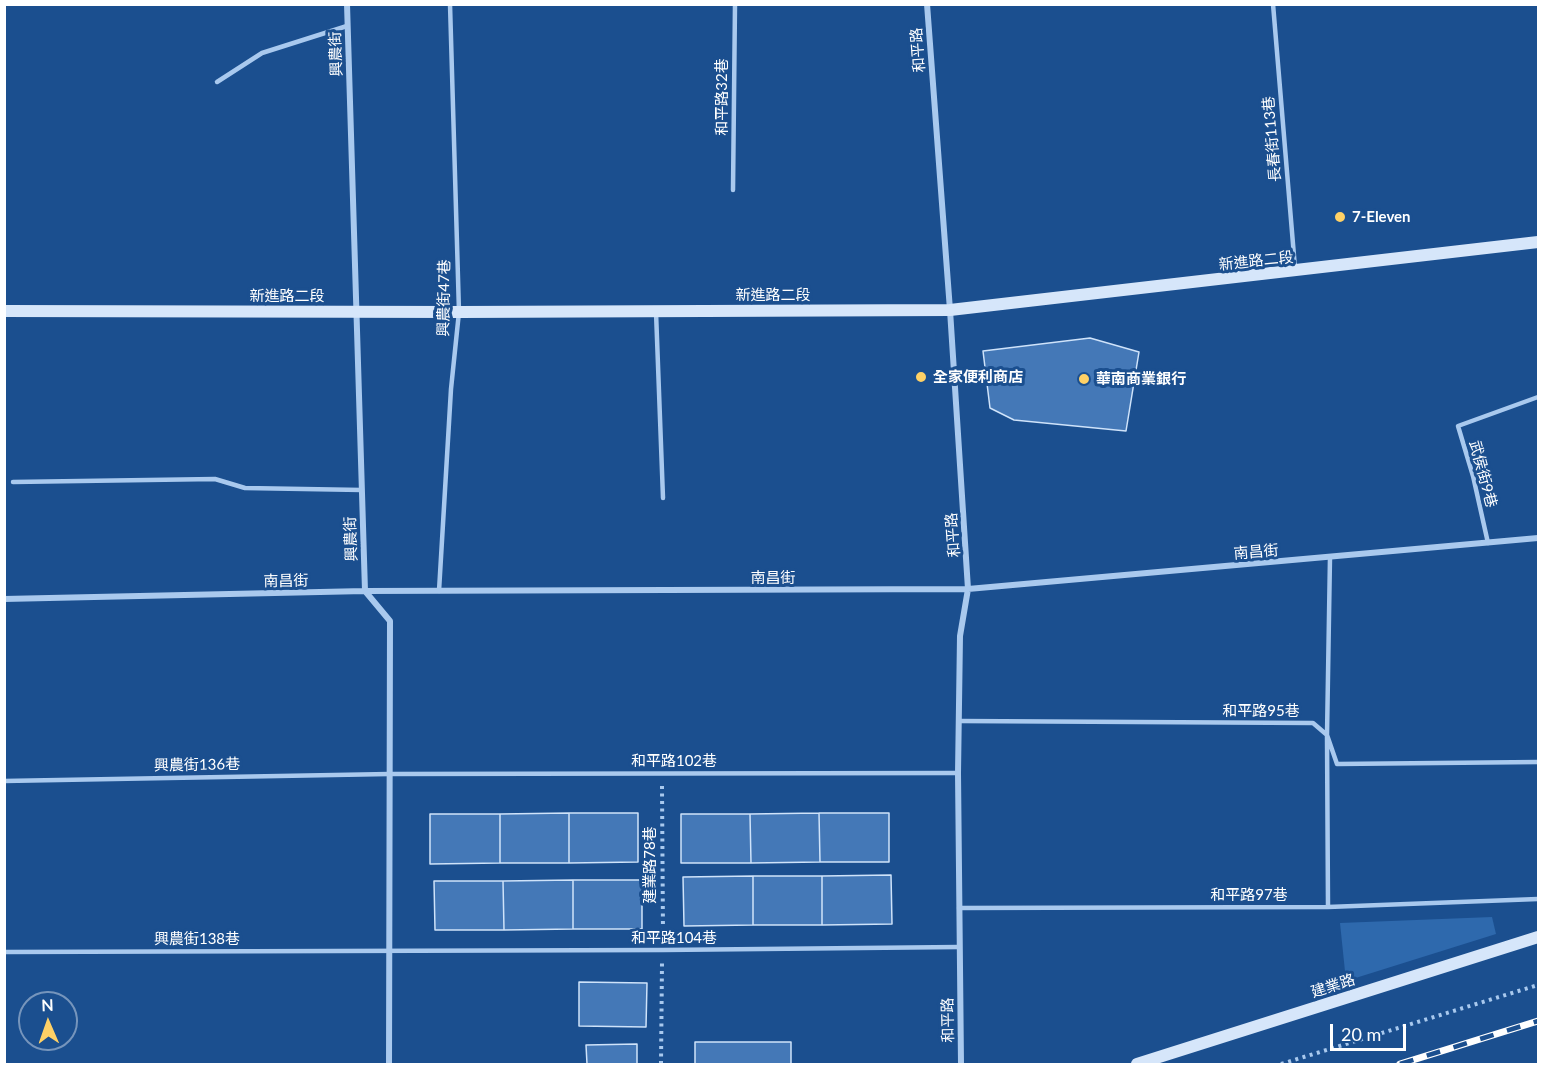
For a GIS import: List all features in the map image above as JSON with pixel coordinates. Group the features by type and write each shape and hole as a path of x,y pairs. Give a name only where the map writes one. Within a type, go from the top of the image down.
{"street":[{"name":"興農街","path":"346,4 365,591"},
{"name":"和平路","path":"927,4 951,310 969,589 960,636 958,772 961,1065"},
{"name":"新進路二段","path":"4,311 951,310 1539,242"},
{"name":"南昌街","path":"4,599 365,591 969,589 1539,538"},
{"path":"365,591 390,621 389,1065"},
{"name":"建業路","path":"1137,1065 1539,937"}],"lane":[{"name":"興農街47巷","path":"439,591 451,390 459,312 450,4"},
{"name":"和平路32巷","path":"733,190 735,4"},
{"name":"長春街113巷","path":"1273,4 1295,271"},
{"path":"217,82 262,53 347,26"},
{"path":"656,311 663,498"},
{"name":"武侯街9巷","path":"1488,543 1473,476 1458,426 1539,397"},
{"path":"13,482 215,479 245,488 362,490"},
{"path":"1328,907 1327,735 1330,557"},
{"name":"和平路95巷","path":"959,721 1313,723 1327,735"},
{"path":"1327,735 1337,764 1539,762"},
{"name":"和平路102巷","path":"390,774 958,772"},
{"name":"興農街136巷","path":"4,781 390,774"},
{"name":"和平路97巷","path":"959,908 1328,907 1539,899"},
{"name":"和平路104巷","path":"389,950 663,950 959,946"},
{"name":"興農街138巷","path":"4,952 389,950"}],"path":[{"name":"建業路78巷","path":"661,1065 662,774"},
{"path":"1281,1065 1539,985"}],"shaded area":[{"path":"1492,917 1496,934 1346,981 1340,923"}],"building":[{"path":"1090,338 1139,352 1126,431 1014,420 990,408 983,351"},
{"path":"569,813 638,813 638,862 569,863"},
{"path":"569,813 569,863 500,863 500,814"},
{"path":"819,813 820,862 751,863 750,814"},
{"path":"819,813 889,813 889,862 820,862"},
{"path":"430,814 500,814 500,863 430,864"},
{"path":"681,814 750,814 751,863 681,863"},
{"path":"891,875 892,924 822,925 822,876"},
{"path":"753,876 753,925 684,926 683,877"},
{"path":"753,876 822,876 822,925 753,925"},
{"path":"573,880 573,929 504,930 503,881"},
{"path":"573,880 642,880 642,929 573,929"},
{"path":"434,881 503,881 504,930 435,930"},
{"path":"579,982 647,983 646,1027 579,1026"},
{"path":"695,1042 791,1042 791,1064 695,1064"},
{"path":"637,1044 637,1064 587,1064 586,1045"}],"railway":[{"path":"1400,1064 1538,1021"}],"place":[{"name":"7-Eleven","path":"1340,217"},
{"name":"全家便利商店","path":"921,377"},
{"name":"華南商業銀行","path":"1084,379"}]}
